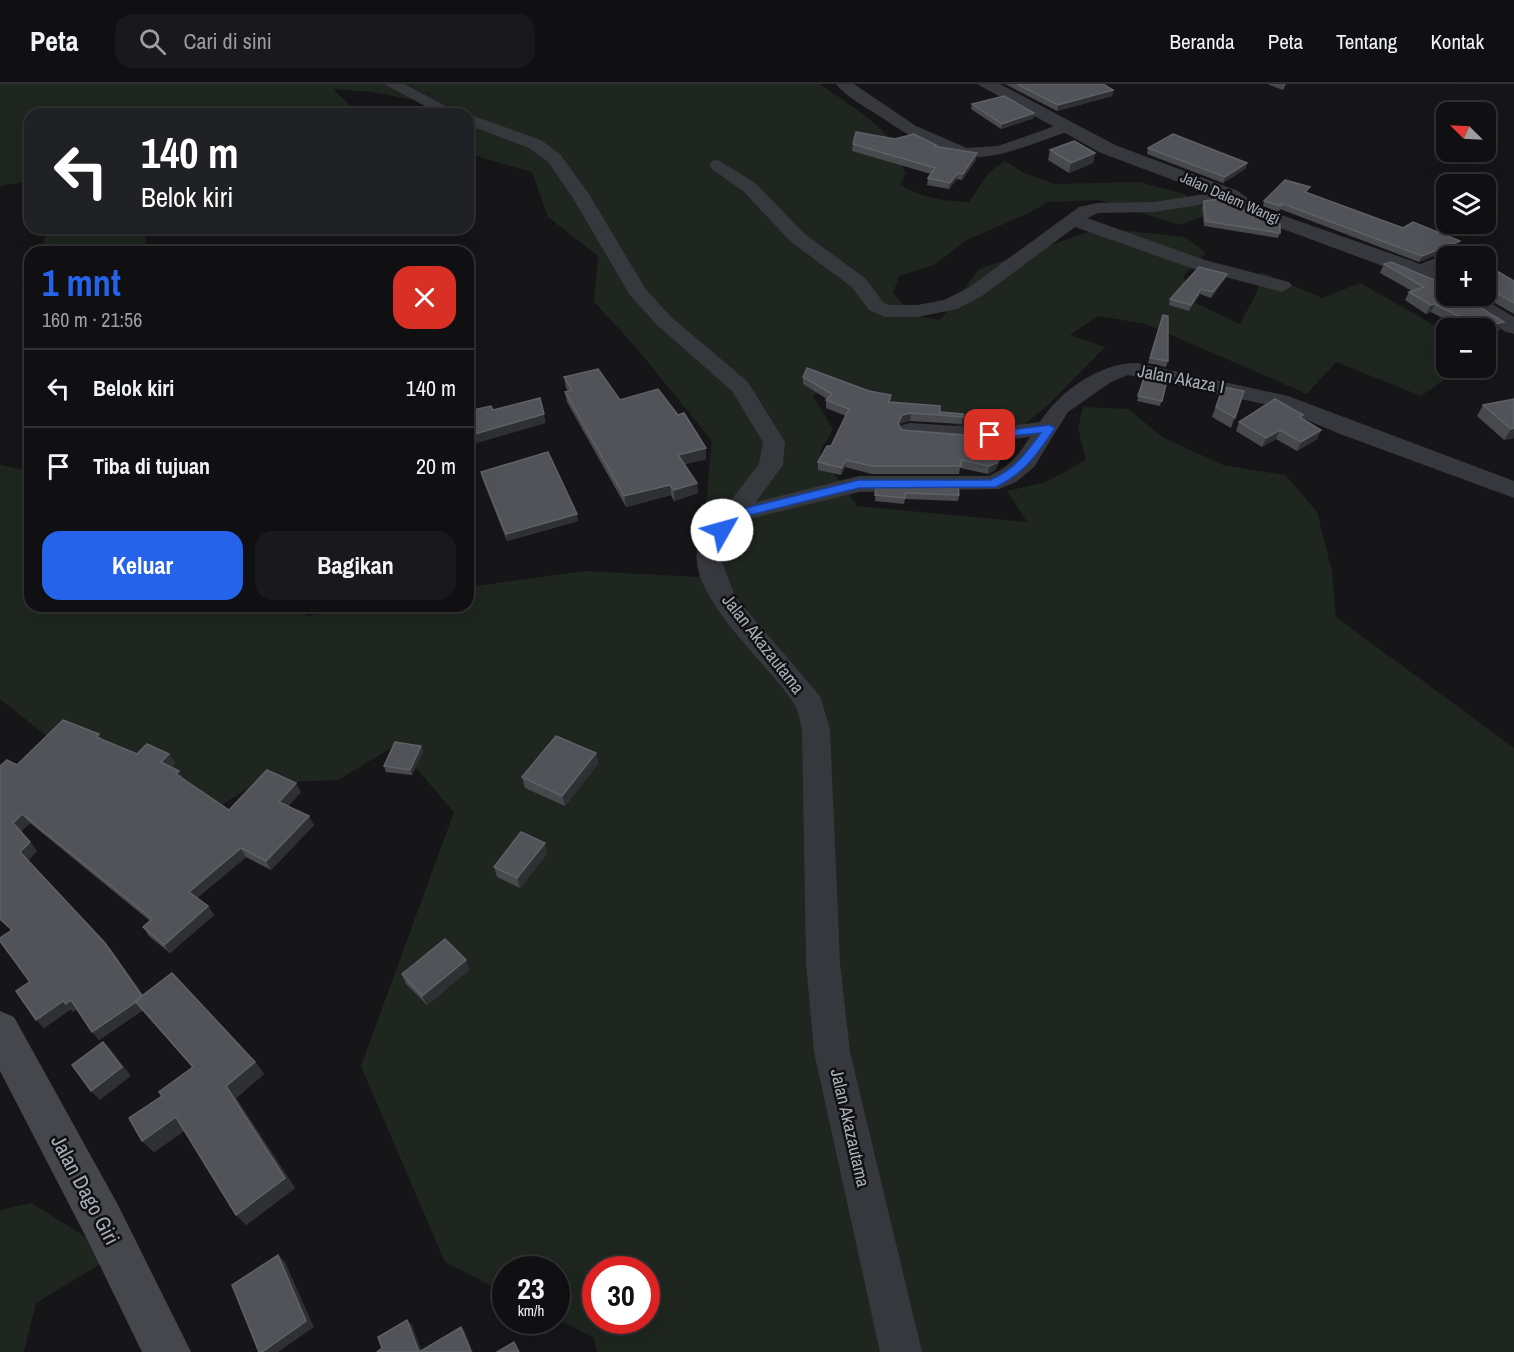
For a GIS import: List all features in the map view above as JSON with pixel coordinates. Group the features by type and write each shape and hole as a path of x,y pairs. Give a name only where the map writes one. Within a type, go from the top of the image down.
{"main road":[{"name":"Jalan Dago Giri","path":"0,1030 102,1221 167,1352"}],"street":[{"path":"392,84 441,108"},
{"path":"844,84 936,145 968,154 990,153 1066,127"},
{"name":"Jalan Dalem Wangi","path":"986,84 1108,149 1231,195 1252,212 1417,272 1436,281"},
{"name":"Jalan Akazautama","path":"474,121 535,144 554,158 580,194 637,291 663,320 740,387 774,442 771,465 711,544 709,562 726,602 810,704 816,729 823,963 832,1052 901,1352"},
{"path":"718,165 749,187 798,238 859,283 876,306 885,311 917,311 950,304 975,292 1071,219 1098,208 1154,207 1231,195"},
{"path":"1071,219 1197,264 1282,286"},
{"path":"1417,272 1436,264"},
{"path":"1480,306 1514,327"},
{"name":"Jalan Akaza I","path":"734,515 859,484 992,484 1008,477 1026,462 1060,408 1103,377 1126,369 1176,376 1248,392 1445,462 1514,490"},
{"path":"910,430 990,435 1049,428"}],"shaded area":[{"path":"0,84 820,84 859,111 886,135 896,147 906,173 900,185 925,196 969,202 987,175 1005,161 1024,173 1055,184 1139,182 1184,194 1212,213 1180,225 1099,200 1048,202 1029,213 967,240 934,265 899,276 893,293 912,315 940,320 979,269 1101,228 1185,237 1206,253 1184,275 1187,299 1240,324 1257,292 1261,272 1322,298 1360,283 1436,326 1436,378 1447,378 1421,396 1336,362 1307,394 1146,324 1098,316 1070,335 1105,347 1048,405 1015,432 970,430 831,380 813,396 833,429 820,452 857,506 1027,522 1007,491 1046,482 1086,460 1078,428 1083,407 1128,409 1164,438 1223,465 1285,475 1317,512 1332,571 1336,617 1514,748 1514,1352 597,1352 594,1338 586,1334 660,1334 660,1256 582,1256 582,1332 570,1326 570,1256 492,1256 492,1286 445,1262 361,1066 454,812 396,745 338,780 255,783 219,807 81,763 0,699 0,465 24,470 24,612 301,612 308,616 329,612 474,612 474,586 584,571 699,577 712,441 634,345 594,302 598,256 548,217 532,172 474,154 474,108 434,108 429,103 372,92 333,89 353,108 24,108 24,182 0,186"},
{"path":"46,234 146,234 145,246 43,246"},
{"path":"31,1203 115,1255 36,1303 24,1352 0,1352 0,1210"}],"building":[{"path":"1017,84 1103,84 1113,90 1058,105"},
{"path":"1004,96 1034,113 1002,124 972,104"},
{"path":"856,132 895,139 914,134 936,145 933,146 977,153 963,174 958,173 950,183 928,178 935,168 853,144"},
{"path":"1173,134 1247,163 1225,177 1148,148"},
{"path":"1074,141 1095,153 1071,163 1050,150"},
{"path":"1285,180 1310,187 1305,192 1403,228 1413,222 1436,231 1436,234 1443,234 1460,241 1447,246 1436,246 1436,250 1422,256 1281,203 1281,206 1264,201"},
{"path":"1227,198 1246,212 1280,224 1280,233 1206,221 1204,201"},
{"path":"1391,262 1436,281 1436,305 1431,305 1409,292 1424,287 1384,264"},
{"path":"1199,267 1227,274 1213,292 1201,289 1191,305 1170,299"},
{"path":"1496,270 1514,281 1514,303 1496,292"},
{"path":"1439,306 1478,306 1504,322 1496,324 1496,318 1462,318"},
{"path":"1163,315 1168,316 1168,361 1150,358"},
{"path":"807,368 869,391 891,395 889,402 940,406 940,412 963,414 963,417 911,413 902,415 898,424 902,430 964,435 964,438 1004,448 997,463 989,466 961,460 961,466 872,466 846,460 842,468 818,462 827,446 831,446 849,409 826,400 832,394 803,377"},
{"path":"598,369 620,400 658,389 678,415 684,413 706,448 678,455 697,483 674,490 670,485 624,496 565,392 572,390 564,377"},
{"path":"1145,375 1167,380 1162,401 1138,396"},
{"path":"1223,387 1244,391 1235,418 1216,407"},
{"path":"540,398 544,414 474,434 474,410 491,406 493,410"},
{"path":"1275,399 1303,415 1299,417 1321,430 1301,442 1280,430 1266,438 1239,422"},
{"path":"1514,399 1514,428 1511,429 1483,405"},
{"path":"548,452 577,514 506,534 481,472"},
{"path":"958,486 959,495 905,493 905,498 875,495 876,488"},
{"path":"63,720 99,734 96,737 137,754 147,744 169,754 161,762 179,771 176,774 229,810 267,770 296,783 279,802 309,816 266,861 241,848 189,892 208,906 164,945 143,927 152,919 22,814 13,823 30,842 20,852 105,943 142,996 92,1032 71,1000 66,1004 63,1001 36,1020 16,991 30,982 0,941 0,938 12,930 0,919 0,766 7,760 17,765"},
{"path":"556,736 596,753 562,796 522,777"},
{"path":"395,742 421,746 410,770 384,766"},
{"path":"521,832 545,843 517,878 494,867"},
{"path":"445,939 466,960 422,996 402,974"},
{"path":"172,973 255,1062 226,1086 285,1178 236,1215 176,1117 142,1141 129,1118 162,1096 159,1092 193,1067 135,1001"},
{"path":"103,1042 122,1067 91,1091 72,1065"},
{"path":"278,1255 306,1321 259,1352 232,1285"},
{"path":"407,1320 419,1352 377,1352 382,1348 378,1337"},
{"path":"461,1327 471,1352 419,1352"},
{"path":"514,1342 519,1352 497,1352"}],"route":[{"path":"722,530 734,515 859,484 971,486 992,484 1008,477 1026,462 1049,428 990,435"}]}
